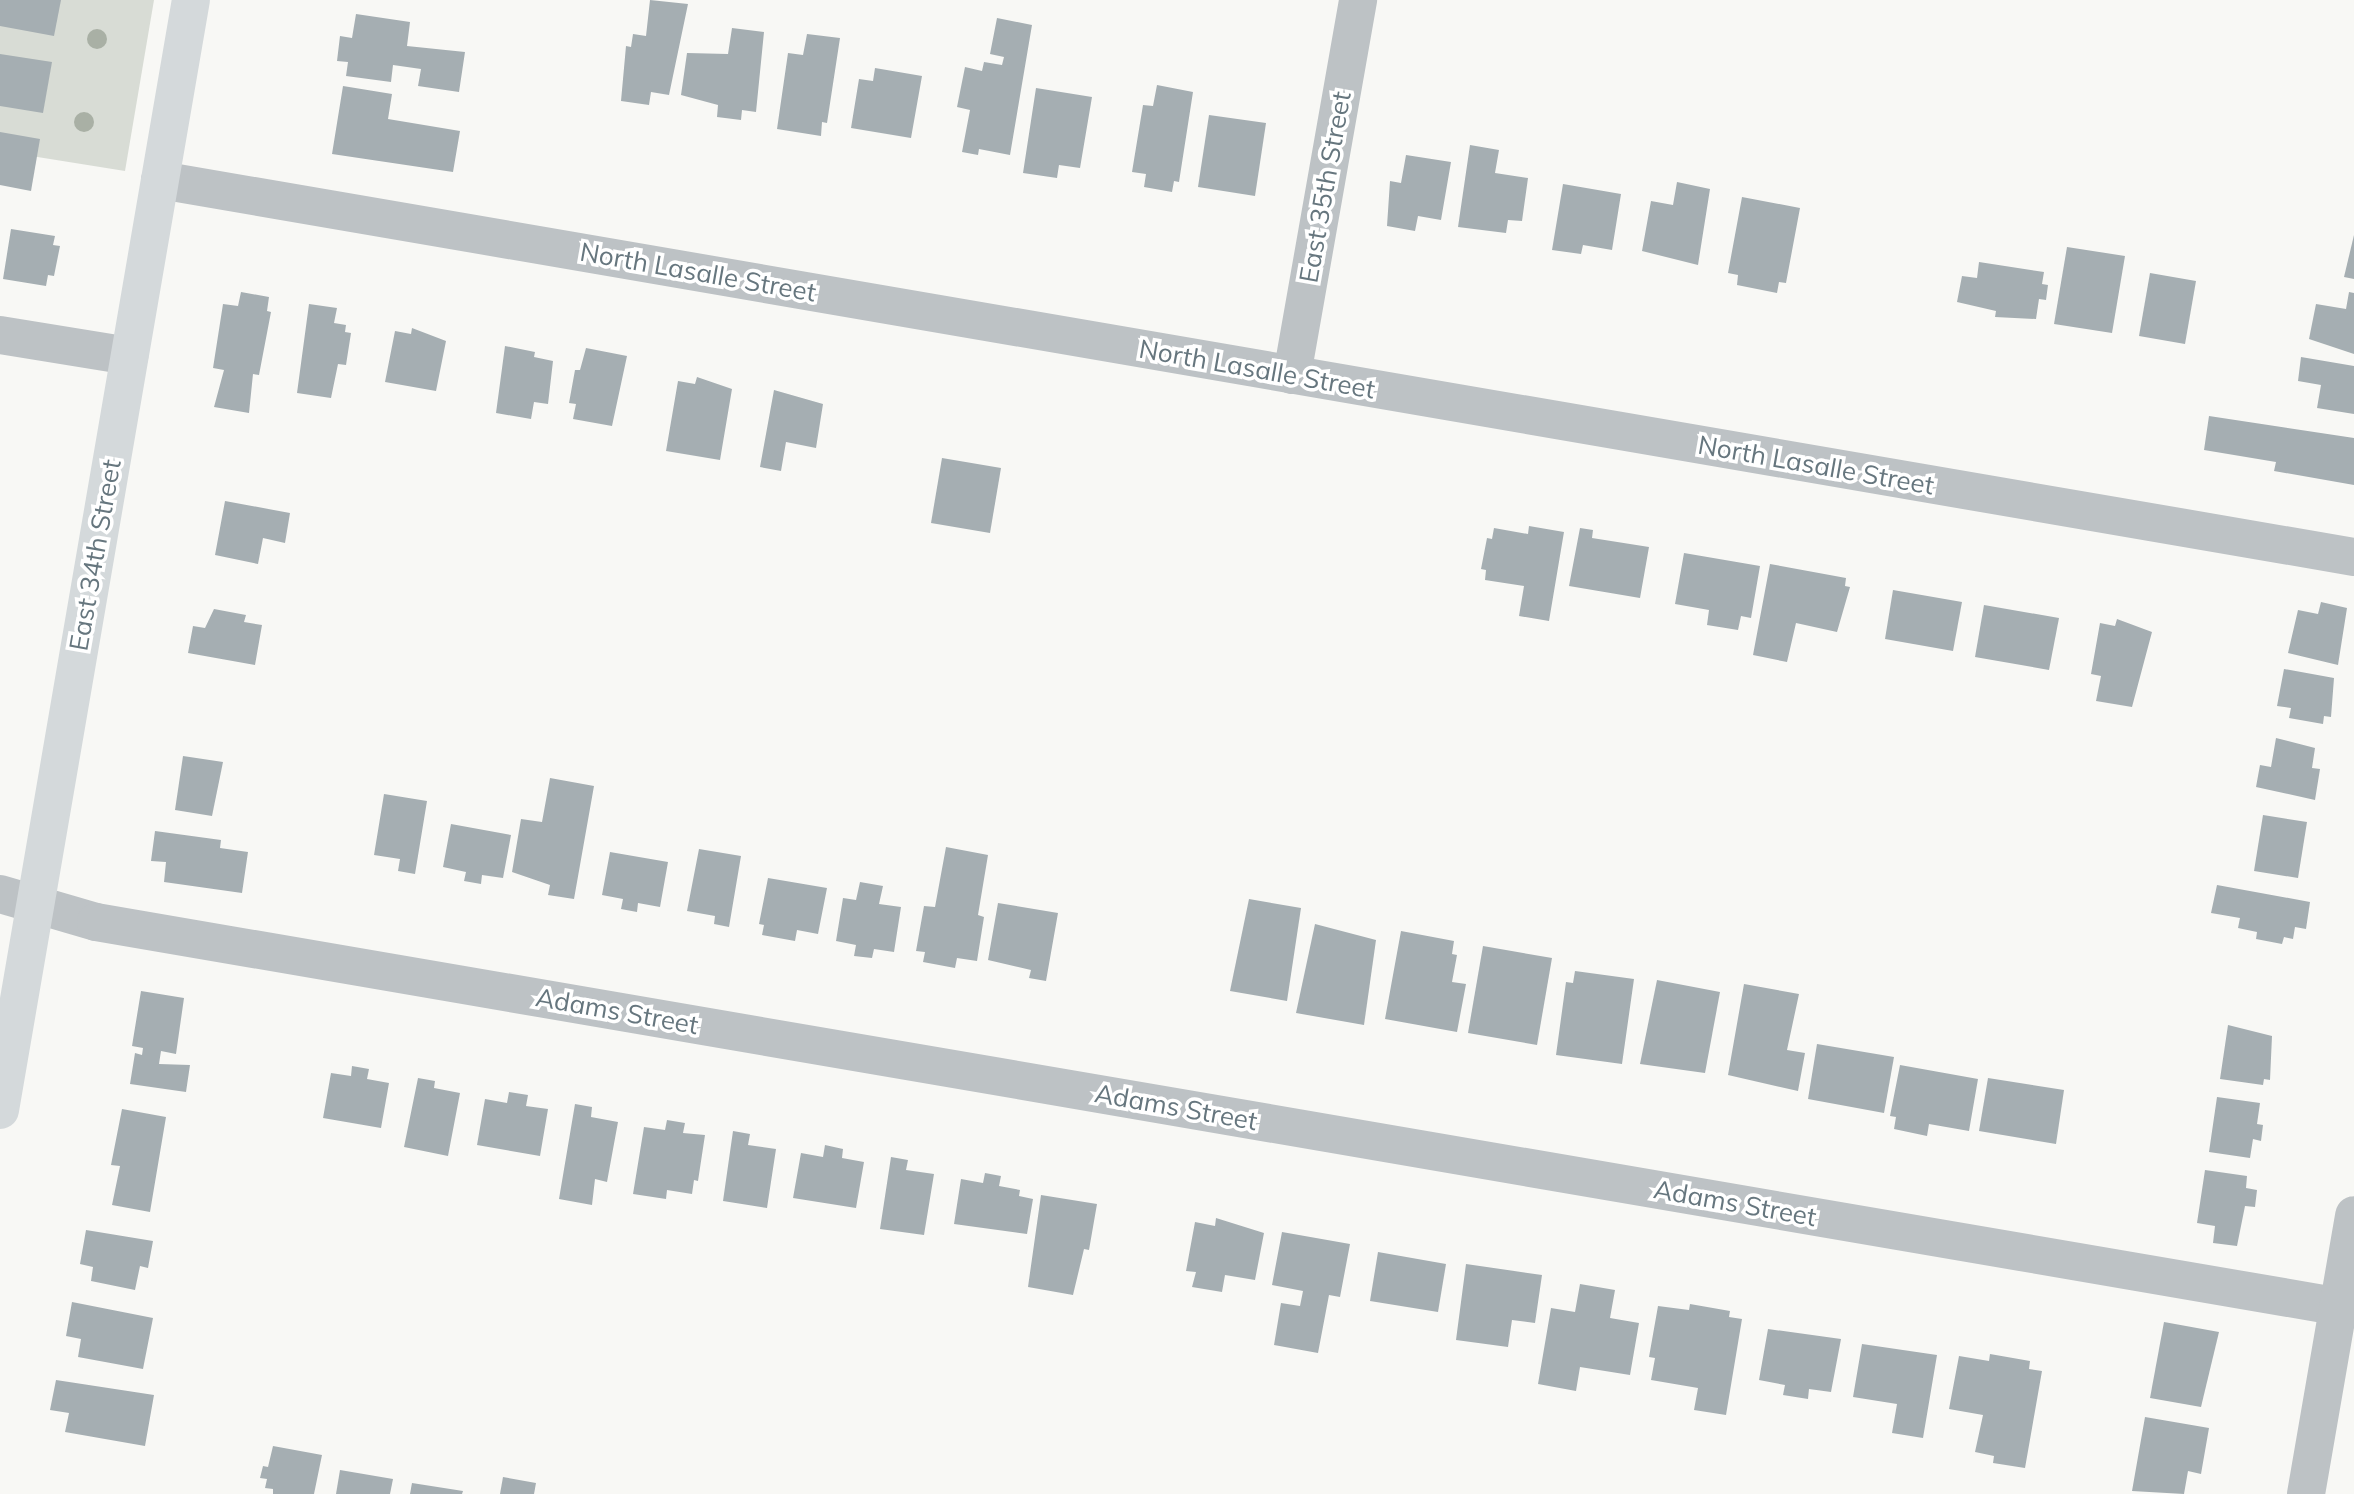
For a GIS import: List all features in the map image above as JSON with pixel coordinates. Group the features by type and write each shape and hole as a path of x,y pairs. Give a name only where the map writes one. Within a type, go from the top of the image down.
{"main road":[{"name":"East 34th Street","path":"0,1110 18,899 129,356 191,0"}],"street":[{"name":"East 35th Street","path":"1292,375 1358,0"},
{"name":"North Lasalle Street","path":"160,180 2354,557"},
{"path":"0,335 129,356"},
{"name":"Adams Street","path":"18,899 96,922 2346,1308"},
{"path":"2306,1494 2346,1308 2354,1215"}],"shaded area":[{"path":"0,0 154,0 125,171 0,151"}],"building":[{"path":"0,0 61,0 54,36 0,26"},
{"path":"650,0 688,4 669,95 651,92 649,105 621,101 626,46 631,47 633,34 646,36"},
{"path":"356,14 410,22 407,46 465,52 459,92 418,86 421,69 393,65 391,82 346,76 348,62 337,61 340,36 352,38"},
{"path":"997,18 1032,25 1010,155 979,149 978,155 962,152 970,110 957,107 965,67 982,71 984,62 1002,65 1004,57 990,54"},
{"path":"732,28 764,32 756,112 742,110 741,120 717,117 718,105 681,95 687,53 728,54"},
{"path":"807,34 840,38 827,123 822,122 821,136 777,129 788,53 803,55"},
{"path":"0,54 52,62 43,113 0,106"},
{"path":"875,68 922,76 911,138 851,128 859,79 873,81"},
{"path":"1157,85 1193,92 1179,182 1174,181 1172,192 1144,187 1146,174 1132,172 1143,105 1153,106"},
{"path":"343,86 392,94 388,119 460,131 453,172 332,154"},
{"path":"1036,88 1092,97 1080,168 1059,165 1057,178 1023,173"},
{"path":"1209,115 1266,123 1255,196 1198,187"},
{"path":"0,132 40,139 31,191 0,185"},
{"path":"1470,145 1499,150 1495,173 1528,178 1522,221 1508,220 1506,233 1458,227"},
{"path":"1406,155 1451,162 1441,220 1418,216 1415,231 1387,226 1390,181 1401,183"},
{"path":"1677,182 1710,189 1698,265 1642,251 1651,201 1673,205"},
{"path":"1563,184 1621,194 1612,250 1583,245 1581,254 1552,250"},
{"path":"1742,197 1800,208 1786,283 1779,282 1777,293 1737,285 1738,275 1728,273"},
{"path":"11,229 55,236 53,245 60,246 54,276 48,275 46,286 3,279"},
{"path":"2354,235 2354,279 2344,277"},
{"path":"2067,247 2125,256 2112,333 2054,324"},
{"path":"1979,262 2044,272 2042,284 2048,285 2046,300 2039,299 2036,319 1995,317 1996,311 1957,302 1962,276 1977,278"},
{"path":"2150,273 2196,281 2185,344 2139,336"},
{"path":"241,292 269,297 267,311 271,312 259,375 253,374 249,413 214,407 224,370 213,368 223,304 238,306"},
{"path":"2349,292 2354,293 2354,354 2309,339 2316,304 2346,309"},
{"path":"309,304 337,308 334,323 346,325 345,332 351,333 346,365 338,364 331,398 297,393"},
{"path":"412,328 446,341 436,391 385,382 395,331 411,334"},
{"path":"505,346 535,352 534,357 553,361 548,404 534,402 531,419 496,413"},
{"path":"586,348 627,356 612,426 573,419 576,404 569,403 575,370 580,370"},
{"path":"2301,357 2354,366 2354,414 2317,408 2321,385 2298,381"},
{"path":"697,377 732,389 720,460 666,451 678,381 695,384"},
{"path":"774,390 823,404 816,448 786,442 781,471 760,467"},
{"path":"2209,416 2354,438 2354,485 2274,471 2276,462 2204,450"},
{"path":"942,458 1001,468 990,533 931,523"},
{"path":"225,501 290,513 285,543 263,538 258,564 215,555"},
{"path":"1529,526 1564,532 1549,621 1519,616 1524,586 1485,580 1486,570 1481,569 1487,538 1492,539 1494,528 1528,534"},
{"path":"1580,528 1593,530 1592,538 1649,547 1640,598 1569,586"},
{"path":"1684,553 1760,566 1751,618 1741,616 1738,630 1707,625 1709,610 1675,604"},
{"path":"1770,564 1846,578 1845,586 1850,587 1837,632 1796,623 1787,662 1753,655"},
{"path":"1893,590 1962,602 1953,651 1885,639"},
{"path":"2321,602 2347,608 2338,665 2288,653 2298,610 2318,614"},
{"path":"1984,605 2059,618 2049,670 1975,657"},
{"path":"214,609 246,615 244,622 262,625 255,665 188,653 193,626 205,628"},
{"path":"2117,619 2152,632 2132,707 2096,701 2101,676 2091,674 2100,623 2115,626"},
{"path":"2284,669 2334,678 2331,717 2324,716 2323,724 2289,718 2291,708 2277,706"},
{"path":"2276,738 2315,748 2312,768 2320,769 2315,800 2256,787 2260,765 2271,767"},
{"path":"183,756 223,762 212,816 175,810"},
{"path":"550,778 594,786 574,899 548,895 550,885 512,872 521,819 542,822"},
{"path":"384,794 427,801 415,874 398,871 400,859 374,855"},
{"path":"2263,815 2307,822 2298,878 2254,871"},
{"path":"451,824 511,835 503,878 482,875 481,884 464,881 466,872 443,867"},
{"path":"155,831 221,840 220,848 248,852 242,893 164,882 166,862 151,861"},
{"path":"946,847 988,855 978,915 984,917 977,961 957,958 955,968 923,962 925,952 916,951 924,906 935,907"},
{"path":"699,849 741,856 729,927 714,924 715,916 687,911"},
{"path":"610,852 668,862 660,907 638,903 637,912 621,909 623,899 602,895"},
{"path":"768,878 827,888 818,934 797,930 795,941 762,935 764,925 759,924"},
{"path":"860,882 883,886 879,904 901,907 894,952 874,949 872,958 854,956 856,945 836,941 843,898 856,900"},
{"path":"2217,885 2310,902 2306,929 2295,927 2293,939 2284,937 2282,944 2256,939 2257,932 2238,928 2240,918 2211,913"},
{"path":"1249,899 1301,908 1287,1001 1230,991"},
{"path":"998,903 1058,913 1046,981 1029,978 1031,970 988,960"},
{"path":"1315,924 1376,940 1364,1025 1296,1013"},
{"path":"1401,931 1454,941 1452,954 1457,955 1452,982 1466,984 1457,1032 1385,1019"},
{"path":"1483,946 1552,958 1537,1045 1468,1033"},
{"path":"1575,971 1634,979 1622,1064 1556,1055 1566,982 1573,983"},
{"path":"1657,980 1720,992 1705,1073 1640,1064"},
{"path":"1744,984 1799,994 1787,1050 1805,1053 1798,1091 1728,1075"},
{"path":"141,991 184,998 176,1054 161,1051 159,1064 190,1065 186,1092 130,1084 135,1053 142,1055 143,1048 132,1046"},
{"path":"2228,1025 2272,1036 2270,1080 2264,1079 2263,1085 2220,1079"},
{"path":"1817,1044 1894,1057 1884,1113 1808,1099"},
{"path":"1900,1065 1978,1079 1969,1131 1929,1124 1927,1136 1894,1129 1896,1117 1890,1116"},
{"path":"352,1066 369,1069 367,1079 389,1083 381,1128 323,1118 331,1073 351,1076"},
{"path":"418,1078 435,1081 434,1088 460,1093 448,1156 404,1147"},
{"path":"1988,1078 2064,1090 2056,1144 1979,1131"},
{"path":"509,1092 528,1095 526,1106 548,1109 540,1156 477,1145 485,1099 507,1103"},
{"path":"2217,1097 2260,1103 2257,1124 2263,1125 2261,1141 2253,1139 2250,1158 2209,1152"},
{"path":"575,1104 592,1107 591,1117 618,1122 607,1182 595,1179 592,1205 559,1199"},
{"path":"122,1109 166,1117 150,1212 112,1205 120,1166 111,1165"},
{"path":"667,1120 685,1123 683,1133 705,1135 698,1181 694,1180 692,1194 667,1190 666,1199 633,1194 644,1127 665,1130"},
{"path":"733,1131 750,1134 748,1145 776,1149 767,1208 723,1201"},
{"path":"825,1145 843,1149 842,1158 864,1162 856,1208 793,1198 801,1153 823,1157"},
{"path":"891,1157 908,1160 906,1170 934,1174 924,1235 880,1229"},
{"path":"2205,1170 2247,1176 2246,1188 2257,1190 2255,1207 2245,1206 2237,1246 2213,1243 2215,1226 2197,1223"},
{"path":"985,1173 1001,1176 999,1186 1020,1190 1019,1196 1033,1199 1027,1234 954,1224 961,1179 983,1183"},
{"path":"1041,1195 1097,1204 1089,1250 1084,1249 1073,1295 1028,1287"},
{"path":"1216,1218 1264,1233 1255,1280 1225,1275 1222,1292 1192,1287 1196,1272 1186,1271 1195,1222 1215,1226"},
{"path":"86,1230 153,1241 148,1268 140,1266 135,1290 91,1281 93,1267 80,1264"},
{"path":"1282,1232 1350,1244 1340,1297 1329,1295 1318,1353 1274,1345 1281,1303 1300,1306 1303,1291 1272,1285"},
{"path":"1378,1252 1446,1264 1438,1312 1370,1301"},
{"path":"1466,1264 1542,1275 1535,1323 1512,1320 1508,1347 1456,1340"},
{"path":"1580,1284 1615,1290 1610,1318 1639,1323 1630,1375 1580,1367 1576,1391 1538,1384 1551,1308 1575,1312"},
{"path":"72,1302 153,1318 143,1369 78,1357 81,1339 66,1336"},
{"path":"1690,1304 1730,1311 1729,1317 1742,1319 1726,1415 1694,1410 1698,1388 1651,1380 1655,1358 1649,1357 1658,1306 1689,1310"},
{"path":"2164,1322 2219,1332 2201,1407 2150,1398"},
{"path":"1768,1329 1841,1339 1831,1392 1809,1389 1808,1399 1783,1395 1785,1385 1759,1380"},
{"path":"1862,1344 1937,1355 1923,1438 1892,1433 1897,1404 1853,1397"},
{"path":"1990,1354 2030,1361 2029,1369 2042,1371 2025,1468 1993,1463 1994,1456 1975,1452 1983,1415 1949,1409 1959,1356 1989,1361"},
{"path":"56,1380 154,1395 145,1446 65,1432 69,1413 50,1410"},
{"path":"2145,1417 2209,1428 2201,1474 2188,1471 2184,1494 2132,1491"},
{"path":"273,1446 322,1455 314,1494 273,1494 273,1489 265,1488 267,1479 260,1478 263,1466 268,1467"},
{"path":"340,1470 393,1479 390,1494 336,1494"},
{"path":"503,1477 536,1483 534,1494 500,1494"},
{"path":"412,1483 463,1491 462,1494 410,1494"}]}
